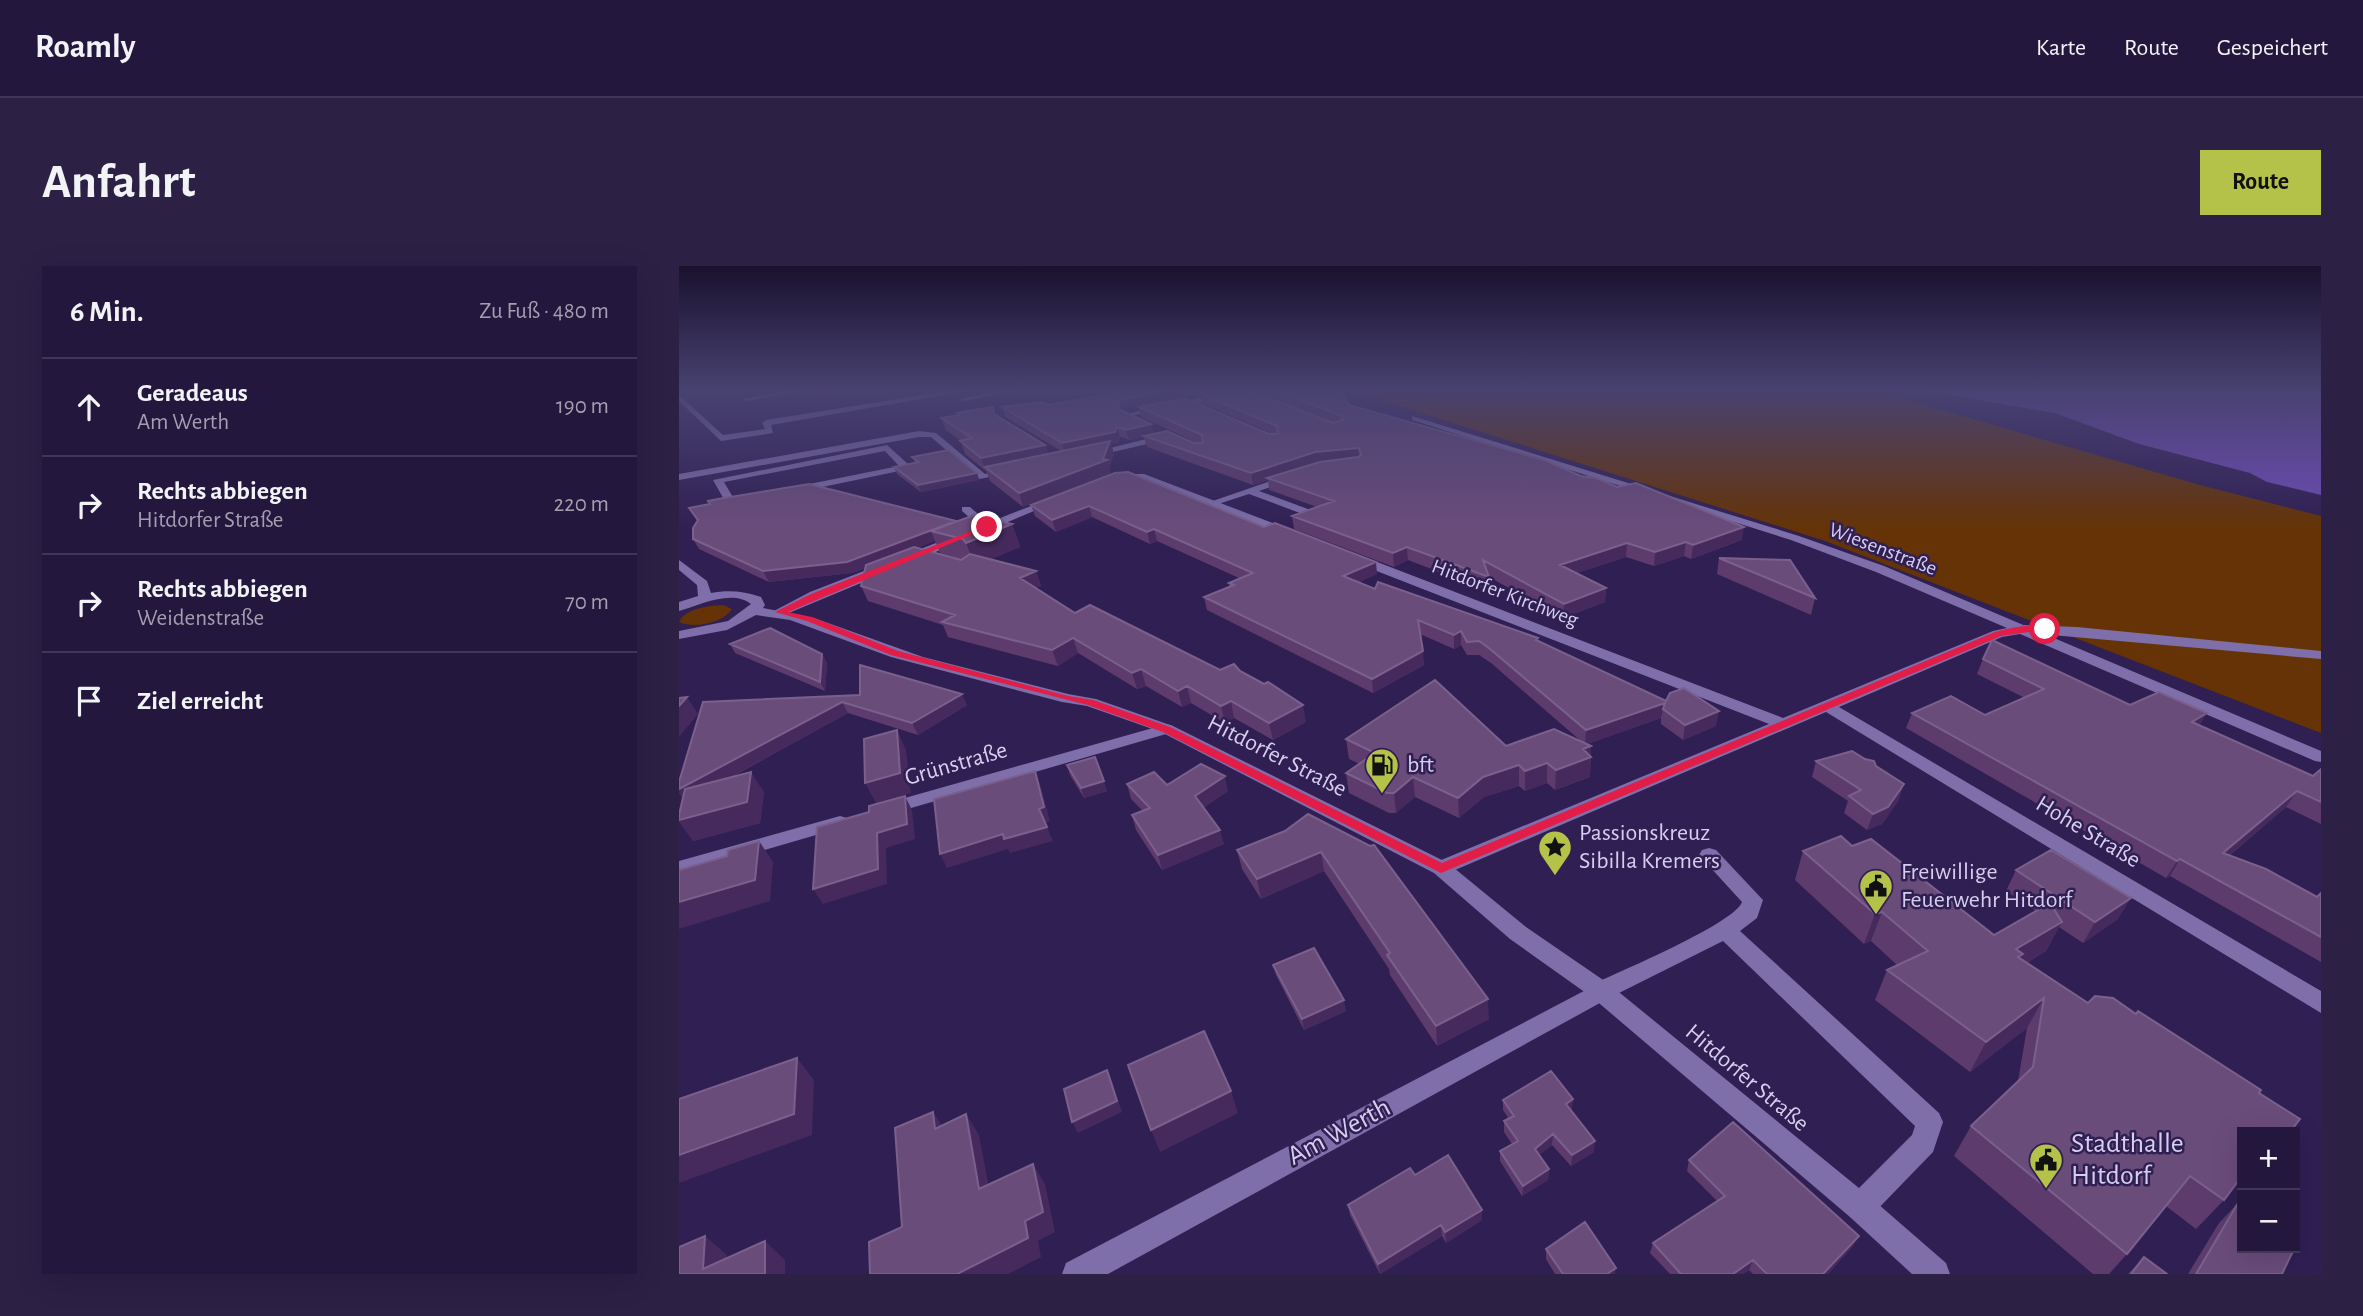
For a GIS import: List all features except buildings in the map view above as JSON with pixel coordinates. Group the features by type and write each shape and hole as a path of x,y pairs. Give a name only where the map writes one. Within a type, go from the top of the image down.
{"street":[{"path":"679,477 824,456 887,448 906,467 731,503 718,480 732,478 824,456 904,436"},
{"path":"934,436 983,477 1024,468"},
{"name":"Wiesenstraße","path":"1472,436 1795,538 1880,569 2321,757"},
{"path":"1077,457 1168,437 1179,441"},
{"path":"1212,503 1308,472"},
{"path":"1103,482 1128,475 1141,476 1307,540"},
{"path":"1250,491 1312,514"},
{"path":"779,612 1066,496"},
{"path":"966,509 987,527"},
{"path":"919,554 943,561"},
{"name":"Hitdorfer Kirchweg","path":"1345,555 1783,724"},
{"path":"679,565 703,584 705,599"},
{"path":"679,607 705,599 749,597 756,600 758,605 753,611 720,627 679,635"},
{"name":"Hitdorfer Straße","path":"753,611 779,612 809,619 895,653 1068,699 1090,702 1167,729 1441,869 1518,933 1601,990 1860,1207 1935,1274"},
{"path":"1441,869 1998,634 2023,629 2077,631 2321,656"},
{"name":"Hohe Straße","path":"1828,707 2321,1003"},
{"name":"Grünstraße","path":"679,868 1167,729"},
{"name":"Am Werth","path":"1077,1274 1601,990 1725,930 1749,913 1753,900 1709,855"},
{"path":"1725,930 1930,1122 1923,1143 1860,1207"}],"shaded area":[{"path":"1494,436 2032,436 2200,485 2321,516 2321,733 1825,541"},
{"path":"2117,436 2321,436 2321,495 2267,482 2250,473"},
{"path":"723,605 732,609 715,621 692,625 679,622 692,611"}],"place":[{"name":"bft","path":"1382,795"},
{"name":"Passionskreuz Sibilla Kremers","path":"1555,877"},
{"name":"Freiwillige Feuerwehr Hitdorf","path":"1876,916"},
{"name":"Stadthalle Hitdorf","path":"2046,1190"}],"route":[{"path":"987,527 779,612 809,619 895,653 1068,699 1090,702 1167,729 1441,869 1998,634 2023,629 2045,629"}]}
